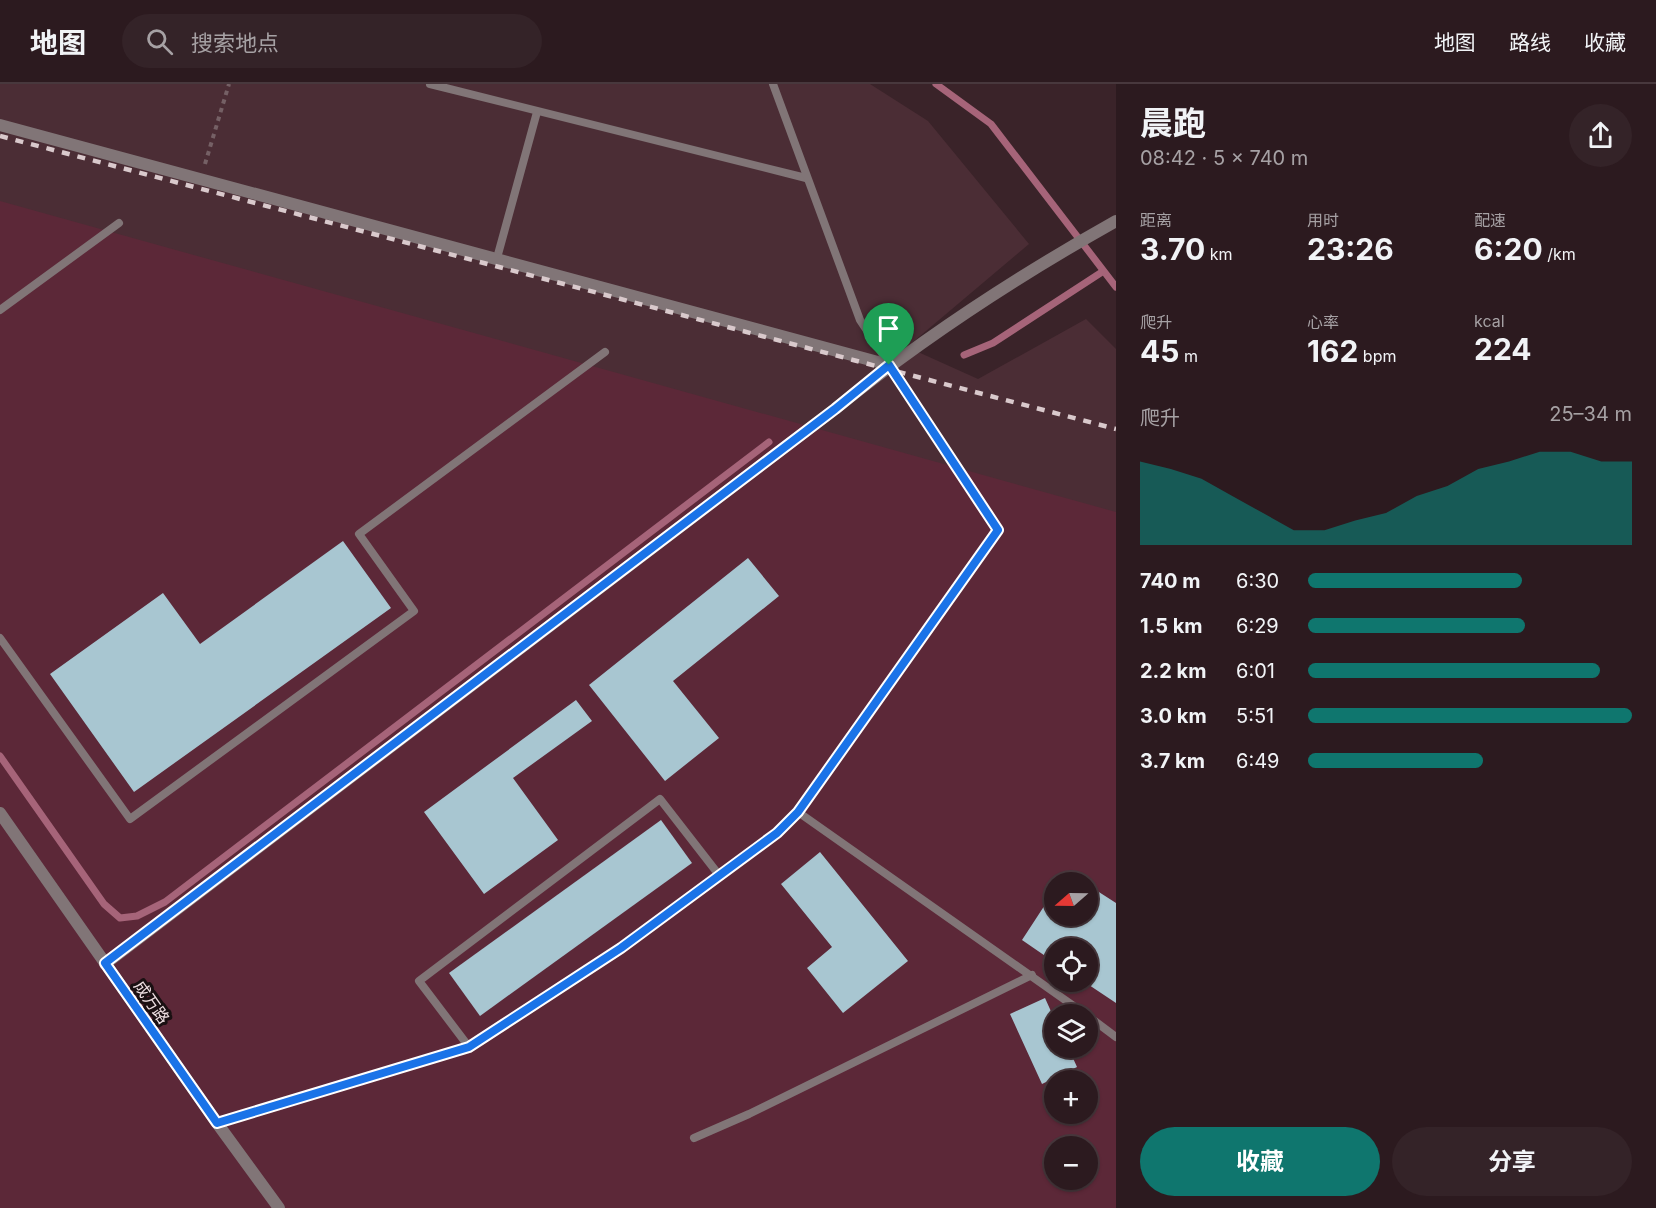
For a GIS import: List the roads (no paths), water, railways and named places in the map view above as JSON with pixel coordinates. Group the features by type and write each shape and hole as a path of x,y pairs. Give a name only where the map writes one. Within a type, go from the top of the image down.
{"street":[{"path":"0,125 889,365"},
{"path":"105,963 835,409 889,365 1044,262 1112,223"},
{"name":"成万路","path":"0,813 279,1208"}],"lane":[{"path":"430,84 806,178"},
{"path":"217,1123 469,1047 621,948 777,833 798,812 998,530 860,320 773,84"},
{"path":"497,258 537,112"},
{"path":"0,310 119,223"},
{"path":"0,638 130,819 414,611 359,534 605,352"},
{"path":"469,1047 419,981 660,799 719,875"},
{"path":"798,812 1071,1004"},
{"path":"694,1138 749,1114 1032,975"},
{"path":"1098,1024 1116,1037"}],"waterway":[{"path":"936,84 991,124 1116,287"},
{"path":"964,355 993,343 1102,272"},
{"path":"0,756 104,904 120,918 137,916 165,902 769,442"}],"railway":[{"path":"0,136 1116,429"}]}
